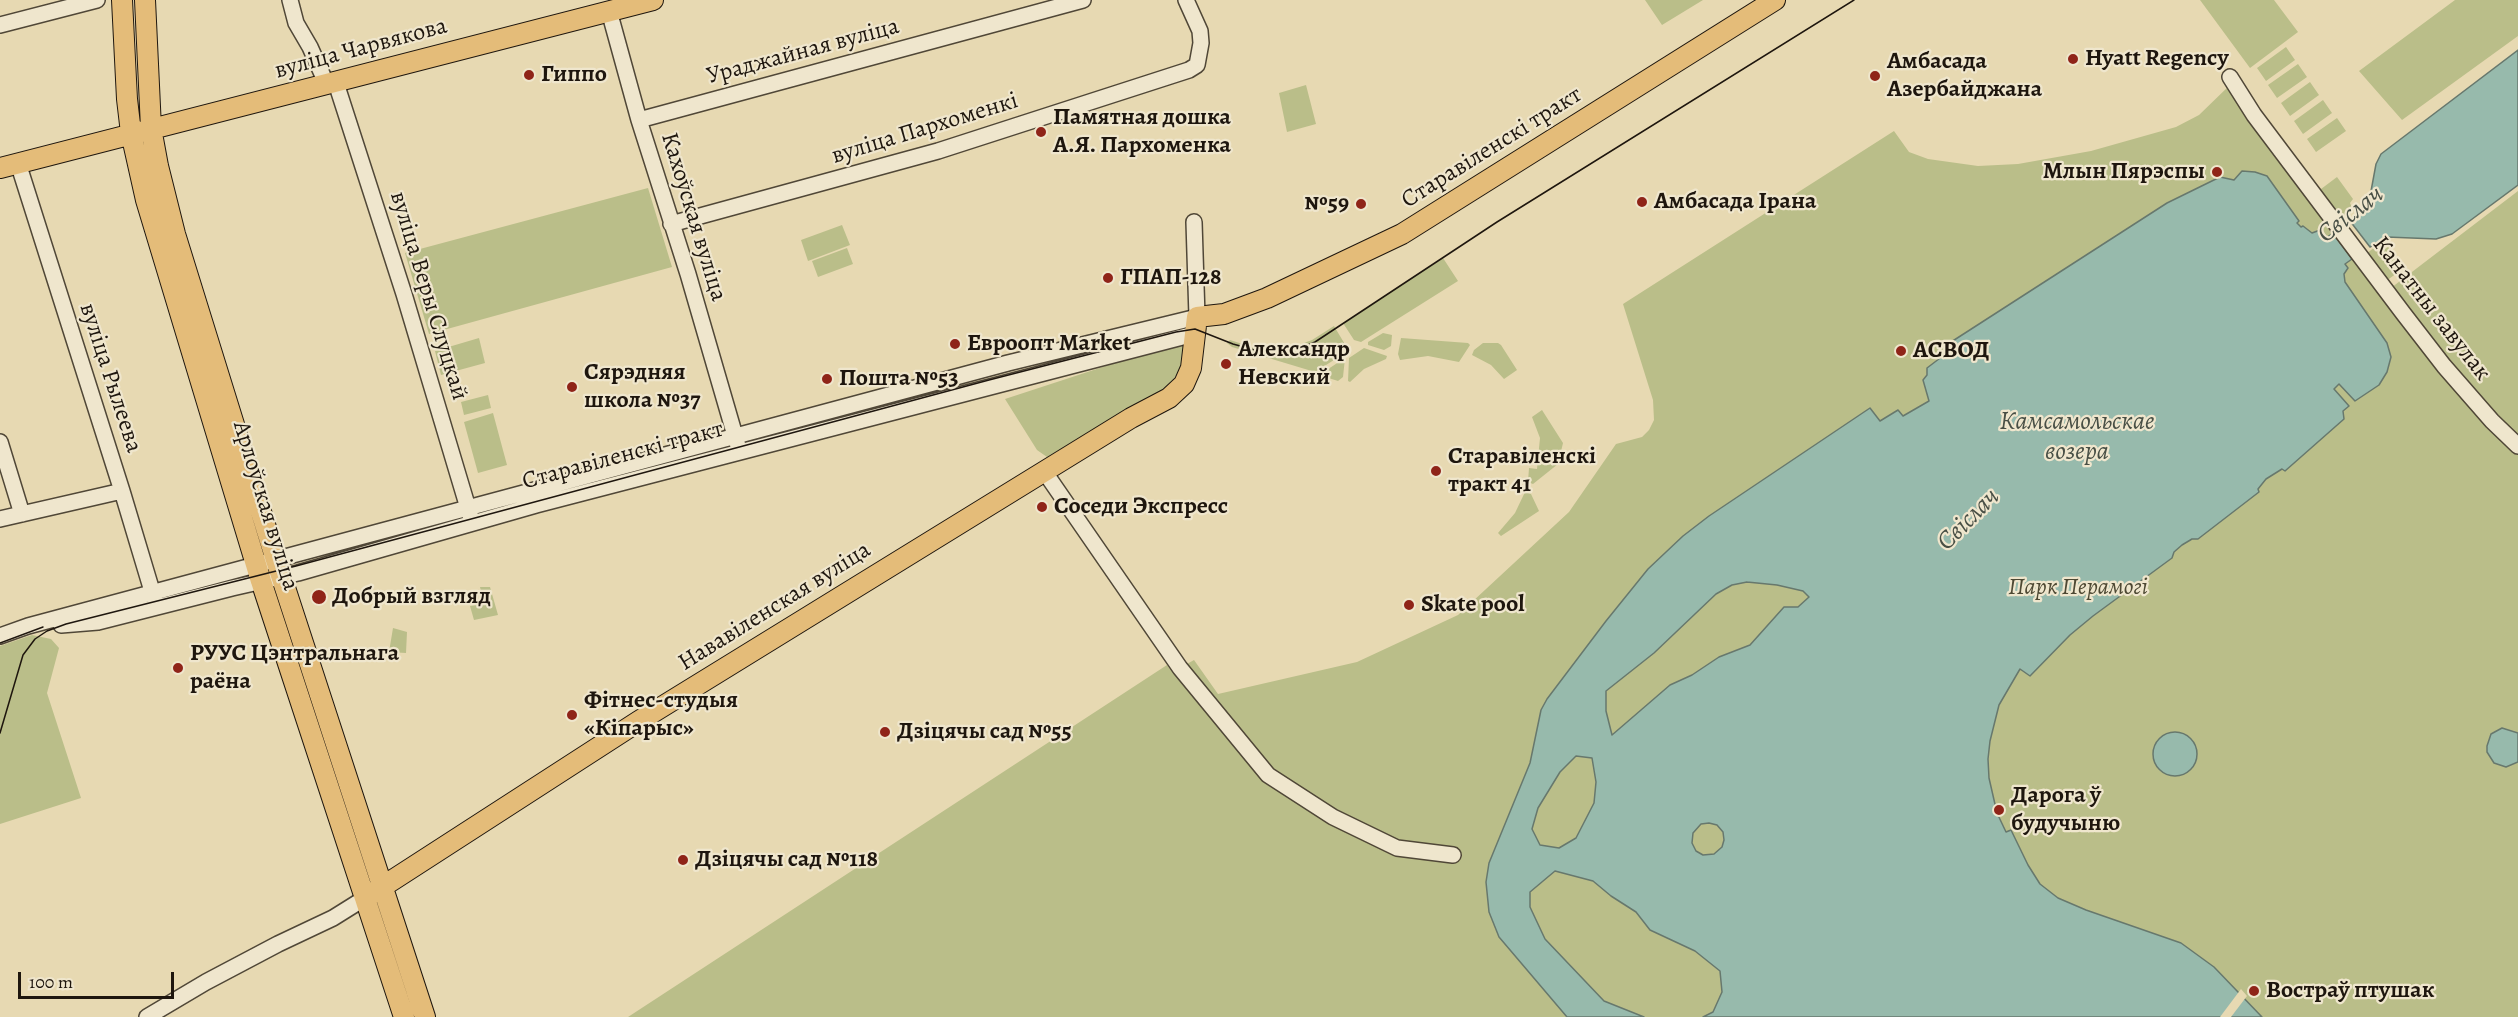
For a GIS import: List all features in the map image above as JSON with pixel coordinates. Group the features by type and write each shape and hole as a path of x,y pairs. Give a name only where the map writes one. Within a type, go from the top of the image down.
{"main road":[{"name":"Арлоўская вуліца","path":"122,0 131,133 146,200 285,653 374,893 425,1017"},
{"name":"Арлоўская вуліца","path":"145,0 151,128 175,234 305,648 374,893 404,1017"},
{"name":"Старавіленскі тракт","path":"1196,325 1208,328 1224,314 1267,298 1402,234 1775,0"},
{"name":"вуліца Чарвякова","path":"9,165 331,84 644,1"},
{"name":"Нававіленская вуліца","path":"374,893 552,775 1044,471 1131,418 1169,398 1184,384 1191,368 1196,325"},
{"path":"285,653 287,646 294,641 305,648"}],"street":[{"path":"0,25 97,0"},
{"name":"вуліца Веры Слуцкай","path":"290,0 296,23 331,84 404,294 471,516"},
{"name":"Ураджайная вуліца","path":"639,120 1083,0"},
{"name":"вуліца Пархоменкі","path":"671,224 941,150 1189,70 1197,65 1201,43 1200,31 1186,0"},
{"name":"Кахоўская вуліца","path":"609,11 639,120 740,452"},
{"name":"Канатны завулак","path":"2230,77 2254,115 2444,366 2518,447"},
{"name":"вуліца Рылеева","path":"9,165 122,491 154,600"},
{"path":"1194,222 1196,325"},
{"name":"Старавіленскі тракт","path":"471,516 536,505 740,452 1196,325"},
{"name":"Старавіленскі тракт","path":"0,636 28,626 154,600 471,516 736,436 1008,363 1196,325"},
{"path":"0,442 22,514"},
{"path":"1044,471 1180,668 1268,775 1334,817 1397,848 1453,855"},
{"path":"0,519 122,491"},
{"name":"Нававіленская вуліца","path":"147,1017 278,944 340,914 374,893"}],"green space":[{"path":"1645,0 1703,0 1662,25"},
{"path":"2200,0 2274,0 2298,32 2250,68"},
{"path":"2455,0 2518,0 2518,36 2402,120 2359,71"},
{"path":"2286,47 2295,60 2266,81 2257,68"},
{"path":"2298,64 2307,77 2277,98 2268,85"},
{"path":"2310,82 2319,95 2290,116 2281,103"},
{"name":"Парк Перамогі","path":"2231,84 2387,291 2518,191 2518,1017 628,1017 1167,665 1170,669 1180,668 1194,660 1218,694 1357,662 1458,615 1569,512 1616,444 1642,437 1649,430 1654,420 1653,400 1623,304 1894,131 1909,152 1928,159 1978,166 2018,164 2091,151 2176,127 2199,115"},
{"path":"1306,85 1316,124 1287,132 1279,93"},
{"path":"2323,100 2332,113 2303,134 2294,121"},
{"path":"2337,118 2346,131 2316,152 2307,139"},
{"path":"2337,177 2353,199 2350,203 2353,210 2340,221 2317,192"},
{"path":"648,188 672,267 429,334 405,253"},
{"path":"842,225 850,245 808,261 801,240"},
{"path":"2380,243 2385,249 2388,247 2404,268 2386,281 2366,254"},
{"path":"847,248 853,264 818,277 812,261"},
{"path":"1443,258 1458,281 1361,342 1354,340 1343,323"},
{"path":"1334,326 1346,346 1345,353 1315,372 1232,347 1227,343 1230,340 1258,349 1285,350 1312,340"},
{"path":"1383,333 1392,335 1391,346 1384,350 1368,345 1368,342"},
{"path":"479,338 485,363 441,375 435,351"},
{"path":"1401,338 1470,345 1459,362 1428,356 1400,360 1398,354"},
{"path":"1483,343 1501,345 1517,370 1504,379 1491,365 1472,355 1474,350"},
{"path":"1184,344 1182,364 1171,385 1047,457 1037,450 1005,399 1170,345"},
{"path":"1364,348 1387,356 1386,359 1364,369 1350,382 1348,381 1349,358"},
{"path":"1345,358 1343,377 1338,381 1319,375"},
{"path":"488,395 491,408 464,415 461,402"},
{"path":"1542,410 1563,443 1558,464 1533,484 1528,482 1529,468 1537,469 1540,438 1532,417"},
{"path":"493,413 507,465 478,473 464,422"},
{"path":"1525,492 1531,494 1539,511 1501,536 1498,533 1515,513"},
{"path":"480,587 490,587 498,615 474,620 470,606 484,603"},
{"path":"393,628 407,632 406,653 389,652"},
{"path":"32,635 51,639 59,648 47,693 81,798 0,824 0,646"}],"water":[{"path":"2518,50 2518,185 2452,234 2436,239 2387,237 2370,247 2350,221 2369,202 2376,164 2381,154"},
{"name":"Камсамольскае возера","path":"2242,171 2267,176 2301,227 2303,226 2312,233 2320,230 2326,238 2333,233 2352,259 2345,264 2348,268 2344,274 2345,282 2387,343 2391,357 2387,372 2379,385 2355,401 2339,384 2334,389 2349,406 2343,411 2344,419 2285,471 2282,469 2266,479 2258,489 2259,492 2198,539 2192,539 2182,545 2174,552 2172,558 2093,616 2070,635 2030,676 2020,669 1999,705 1988,759 1989,778 1997,813 2006,832 2011,830 2040,884 2058,898 2086,910 2181,943 2214,967 2262,1017 1703,1017 1713,1012 1722,992 1720,971 1695,951 1650,930 1636,912 1593,881 1555,871 1530,892 1530,907 1545,939 1604,1001 1644,1017 1567,1017 1499,937 1489,912 1486,882 1489,863 1530,763 1541,710 1606,621 1648,569 1683,536 1709,516 1870,408 1880,421 1898,410 1903,416 1929,401 1923,380 1927,375 1927,368 1948,352 1948,344 2167,203 2220,177 2234,180","holes":["1747,582 1803,591 1809,597 1798,607 1784,607 1750,645 1719,657 1692,675 1670,685 1612,735 1606,711 1606,691 1654,653 1716,594 1732,585","1576,756 1592,758 1596,782 1594,803 1576,838 1559,848 1540,845 1532,829 1538,808 1560,772","1701,824 1717,825 1723,832 1722,847 1714,854 1703,855 1696,851 1692,843 1693,833"]},
{"path":"2502,728 2518,733 2518,762 2506,767 2494,763 2487,752 2491,734"},
{"path":"2175,732 2191,738 2197,754 2191,770 2175,776 2159,770 2153,754 2159,738"}],"pier":[{"path":"2241,989 2247,996 2231,1017 2220,1017"}],"tram line":[{"path":"0,733 23,655 35,639 47,631 66,624 296,566 1176,332 1195,329 1233,344 1265,353 1291,352 1315,342 1497,222 1854,0"},
{"path":"0,643 43,627"}],"place":[{"name":"Hyatt Regency","path":"2073,59"},
{"name":"Гиппо","path":"529,75"},
{"name":"Амбасада Азербайджана","path":"1875,76"},
{"name":"Памятная дошка А.Я. Пархоменка","path":"1041,132"},
{"name":"Млын Пярэспы","path":"2217,172"},
{"name":"Амбасада Ірана","path":"1642,202"},
{"name":"№59","path":"1361,204"},
{"name":"ГПАП-128","path":"1108,278"},
{"name":"Евроопт Market","path":"955,344"},
{"name":"АСВОД","path":"1901,351"},
{"name":"Александр Невский","path":"1226,364"},
{"name":"Пошта №53","path":"827,379"},
{"name":"Сярэдняя школа №37","path":"572,387"},
{"name":"Старавіленскі тракт 41","path":"1436,471"},
{"name":"Соседи Экспресс","path":"1042,507"},
{"name":"Добрый взгляд","path":"319,597"},
{"name":"Skate pool","path":"1409,605"},
{"name":"РУУС Цэнтральнага раёна","path":"178,668"},
{"name":"Фітнес-студыя «Кіпарыс»","path":"572,715"},
{"name":"Дзіцячы сад №55","path":"885,732"},
{"name":"Дарога ў будучыню","path":"1999,810"},
{"name":"Дзіцячы сад №118","path":"683,860"},
{"name":"Востраў птушак","path":"2254,991"}],"water label":[{"name":"Свіслач","path":"2351,215"},
{"name":"Свіслач","path":"1969,520"}]}
